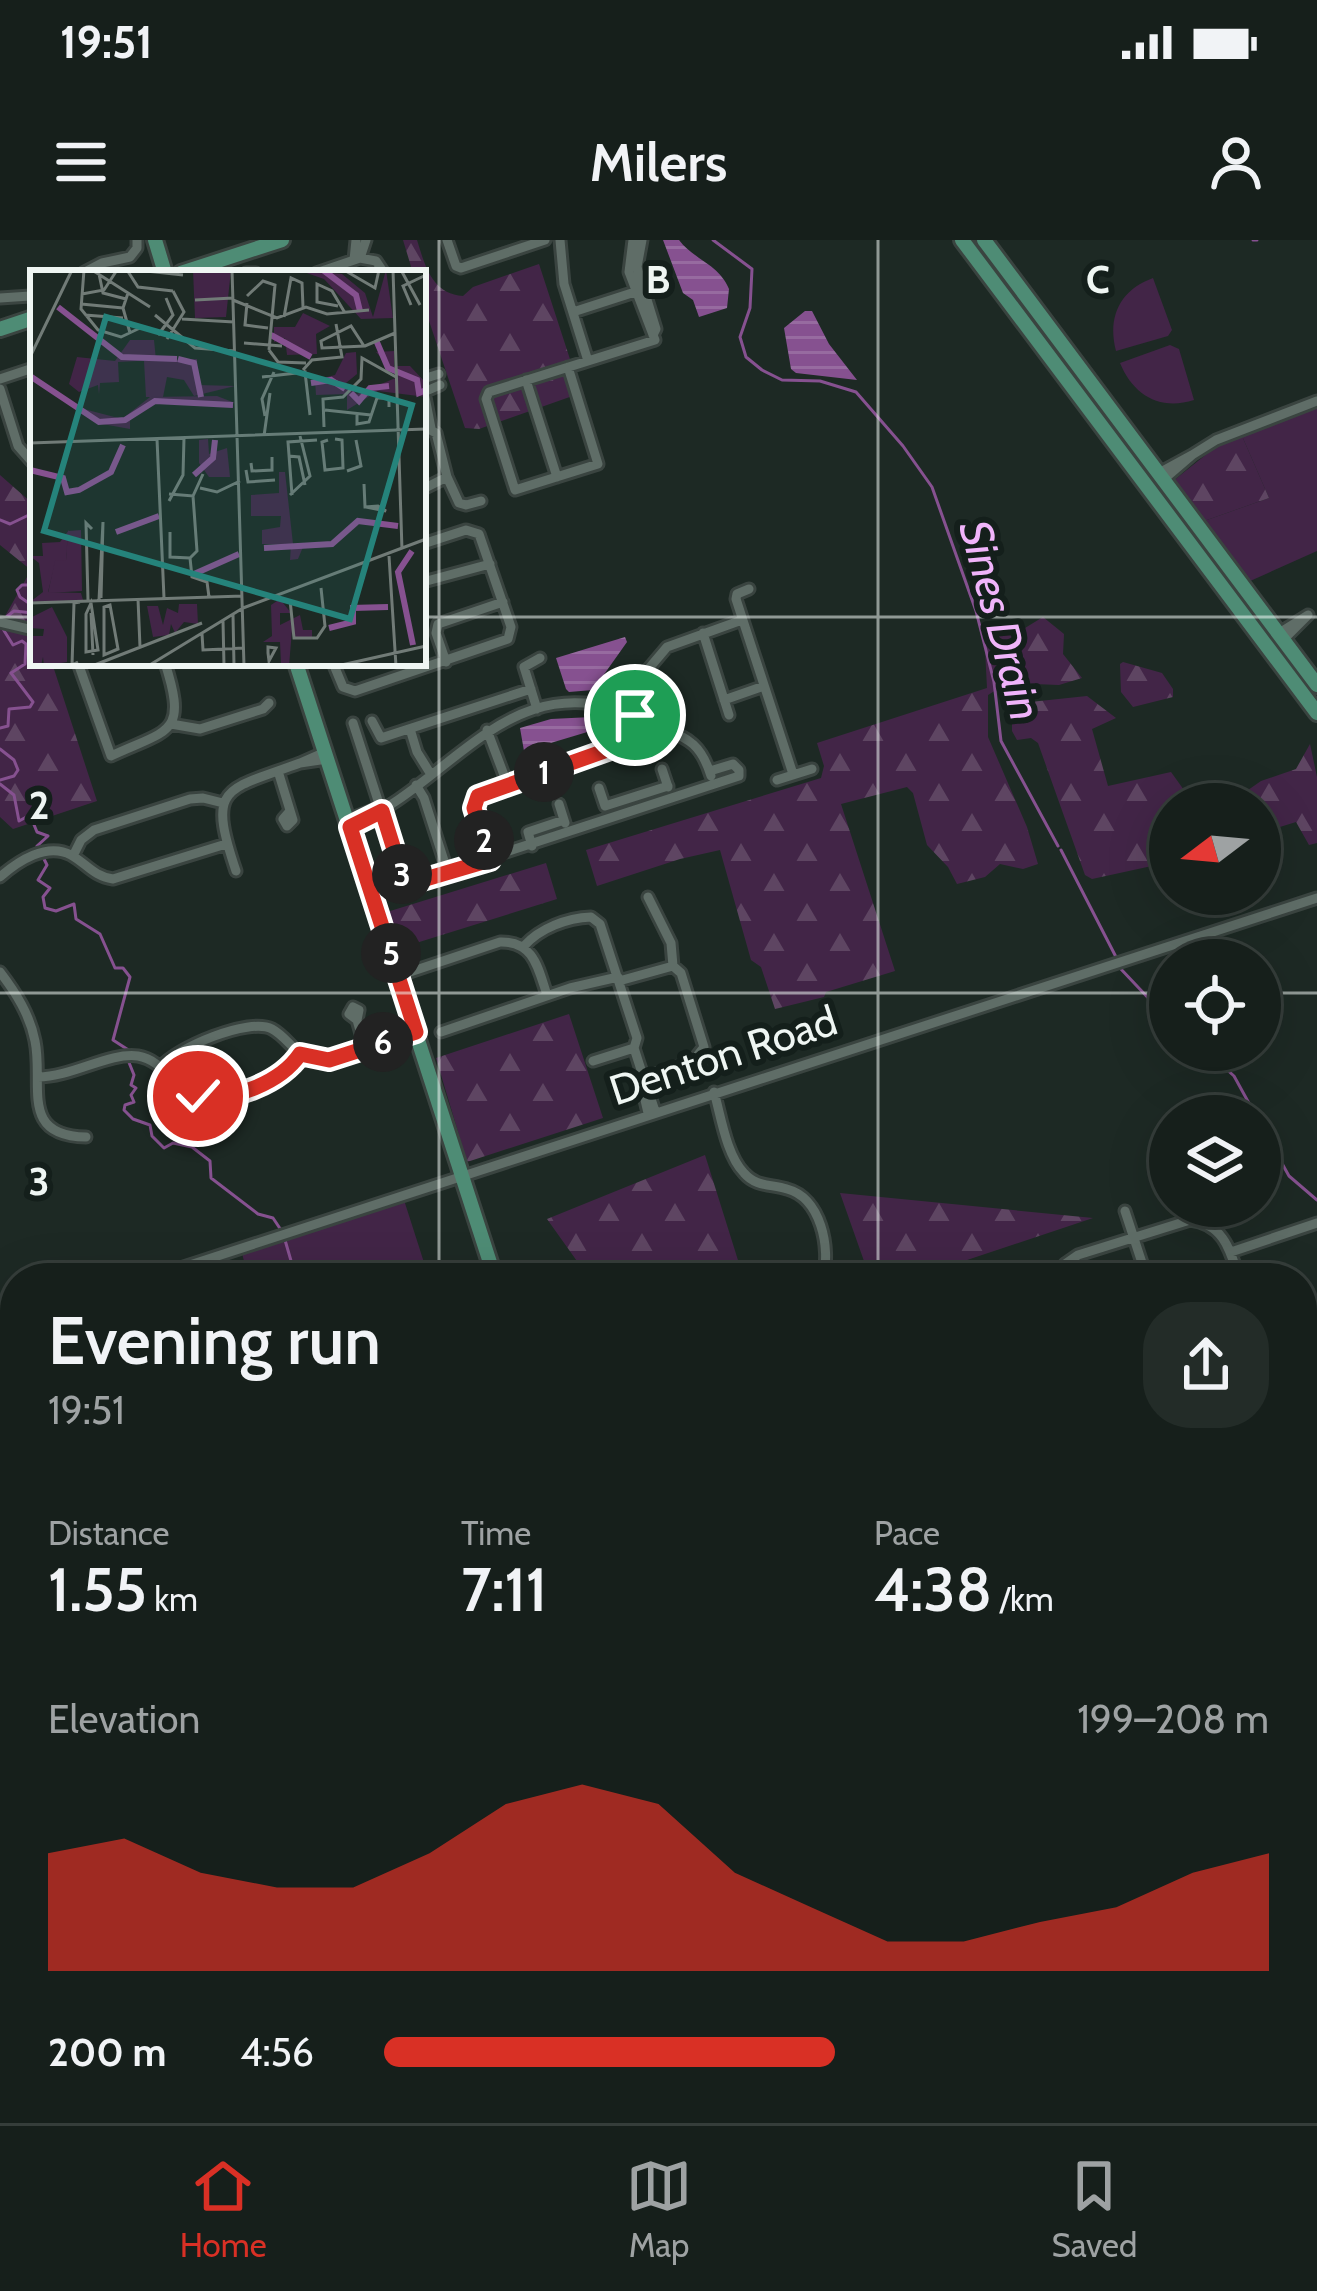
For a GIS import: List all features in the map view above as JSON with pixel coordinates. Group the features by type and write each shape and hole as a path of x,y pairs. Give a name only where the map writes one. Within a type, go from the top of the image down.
{"main road":[{"path":"155,240 164,270"},
{"path":"190,270 282,240"},
{"path":"962,240 1315,709"},
{"path":"984,240 1317,685"},
{"path":"0,329 30,308"},
{"path":"1058,366 1072,374 1080,367"},
{"path":"1089,409 1101,402 1123,425"},
{"path":"1182,531 1196,541 1204,533"},
{"path":"1213,574 1223,569 1242,584"},
{"path":"297,666 490,1263"}],"street":[{"path":"89,270 130,257 137,240"},
{"path":"356,240 357,259"},
{"path":"357,259 366,240"},
{"path":"447,240 461,268 545,240"},
{"path":"560,240 564,284 588,361"},
{"path":"568,367 598,464 515,490 486,399 489,392 654,338 656,329 639,290 638,240"},
{"path":"325,270 357,259 376,261 382,270"},
{"path":"573,312 639,290"},
{"path":"0,298 30,307"},
{"path":"0,379 30,369"},
{"path":"426,379 439,379 426,390"},
{"path":"526,380 557,477"},
{"path":"0,389 17,443 30,460"},
{"path":"1161,476 1216,440 1317,401"},
{"path":"427,427 461,505 481,501"},
{"path":"426,488 447,477"},
{"path":"426,543 466,530 481,536 512,627 502,644 426,666"},
{"path":"426,581 490,564"},
{"path":"749,589 737,594 742,620 793,774"},
{"path":"446,662 436,633 438,624 503,602"},
{"path":"1281,637 1313,612"},
{"path":"490,860 475,802 483,792 613,748 624,735 623,699 662,650 742,620"},
{"path":"0,622 30,629"},
{"path":"703,633 729,715"},
{"path":"537,709 524,664 541,658"},
{"path":"79,666 111,756 154,740 172,724 176,699 166,666"},
{"path":"334,666 340,685 352,692 406,669"},
{"path":"724,700 764,686"},
{"path":"372,721 379,738 531,689"},
{"path":"172,724 206,728 263,709 268,703"},
{"path":"348,824 373,810 382,811 487,730 537,709 583,705 626,712 692,741 702,751 714,787"},
{"path":"352,723 402,875 414,884 568,833 668,786"},
{"path":"410,729 430,773"},
{"path":"487,730 507,783"},
{"path":"236,871 220,821 224,803 238,784 326,756"},
{"path":"607,812 736,780 739,770 733,764 710,771"},
{"path":"662,769 672,798"},
{"path":"777,780 812,769"},
{"path":"278,771 290,811"},
{"path":"416,785 448,873"},
{"path":"599,788 607,812"},
{"path":"73,856 94,830 190,799 224,803"},
{"path":"559,804 568,833"},
{"path":"523,816 532,846"},
{"path":"528,832 564,820"},
{"path":"0,877 44,852 73,856 97,876 116,878 226,844"},
{"path":"646,1084 693,1061 703,1050 681,974 673,966 671,943 648,897"},
{"name":"Denton Road","path":"195,1263 1317,898"},
{"path":"524,946 545,929 591,917 602,927 637,1038 634,1048 652,1112"},
{"path":"397,972 500,942 524,946 535,959 547,995"},
{"path":"441,1032 547,995 673,966"},
{"path":"0,972 31,1024 38,1106 46,1123 64,1135 86,1136"},
{"path":"357,1020 365,1048"},
{"path":"161,1067 181,1049 258,1025 274,1030 300,1054 323,1061 416,1032"},
{"path":"593,1061 634,1048"},
{"path":"38,1077 62,1076 128,1057 161,1067 186,1090 212,1098 278,1078 300,1054"},
{"path":"714,1092 744,1173 760,1184 791,1190 812,1208 825,1263"},
{"path":"1126,1211 1142,1263"},
{"path":"1069,1263 1074,1257 1183,1221 1198,1221 1220,1232 1234,1263"},
{"path":"1231,1252 1317,1223"}],"green space":[{"path":"403,240 417,240 437,284 463,296 473,287 539,264 581,393 479,429 465,428 426,312 426,270 412,270"},
{"path":"1153,278 1172,330 1168,336 1116,351 1113,327 1119,306 1132,290"},
{"path":"1170,345 1179,349 1194,400 1170,403 1149,398 1132,384 1120,363"},
{"path":"1317,408 1317,551 1248,582 1204,521 1269,498 1242,436"},
{"path":"1242,436 1269,498 1204,521 1173,481 1223,441"},
{"path":"0,475 30,501 30,569 0,545"},
{"path":"30,572 30,666 53,666 97,801 13,829 0,817 0,625"},
{"path":"1043,617 1064,634 1063,654 1082,678 1059,685 1007,683 988,695 988,737 1038,864 1023,869 1000,864 985,877 957,884 927,845 913,793 907,787 841,804 895,971 775,1009 761,967 751,960 720,850 597,886 586,850 821,778 824,766 817,743 987,688 984,628 1012,619 1025,628"},
{"path":"1123,662 1162,673 1173,697 1133,707 1121,692"},
{"path":"1087,696 1116,718 1092,729 1108,786 1171,772 1179,783 1149,783 1149,867 1092,879 1085,875 1038,743 1031,738 1017,740 1012,731 1012,704"},
{"path":"1310,744 1317,777 1317,843 1309,845 1296,822 1281,827 1281,783 1258,783 1296,769"},
{"path":"546,863 557,899 400,948 387,912"},
{"path":"569,1014 603,1118 467,1162 436,1058"},
{"path":"705,1155 739,1263 578,1263 547,1219"},
{"path":"840,1193 1093,1218 958,1263 865,1263"},
{"path":"404,1200 424,1263 244,1263 242,1253"}],"shaded area":[{"path":"663,240 679,240 719,274 729,289 727,308 699,317 693,300 683,293"},
{"path":"805,311 812,311 829,344 857,380 791,369 784,328"},
{"path":"625,637 627,642 593,690 566,689 556,658"},
{"path":"592,717 599,724 594,730 524,751 520,728 551,719"}],"waterway":[{"name":"Sines Drain","path":"713,240 752,269 750,308 740,337 746,357 782,380 820,381 856,392 932,487 976,611 994,682 1001,741 1058,846"},
{"path":"0,520 10,524 30,514"},
{"path":"30,585 17,590 30,604"},
{"path":"5,618 14,611 30,613"},
{"path":"0,728 8,726 9,709 30,707 33,702 11,673 25,664 26,644 13,645 3,629"},
{"path":"0,749 18,770 0,780"},
{"path":"0,784 14,795 19,821 30,815 37,832 48,836 37,846"},
{"name":"Sines Drain","path":"1061,850 1116,957"},
{"path":"44,859 47,865 38,880 50,888 43,897 45,908 56,911 74,904 76,919 100,934 115,968 123,968 130,977 113,1040 130,1051"},
{"name":"Sines Drain","path":"1119,967 1149,999"},
{"path":"128,1060 134,1075 131,1085 136,1088 131,1095 134,1102 124,1110 150,1125 152,1136 164,1148 173,1143 192,1147 210,1161 211,1178 258,1214 273,1218 281,1230"},
{"name":"Sines Drain","path":"1228,1071 1244,1095"},
{"name":"Sines Drain","path":"1281,1162 1289,1176 1317,1200"},
{"path":"285,1240 292,1263"}],"route":[{"path":"198,1096 218,1097 271,1080 285,1074 300,1054 329,1060 416,1032 350,827 382,811 402,875 412,883 490,860 474,808 478,796 613,748 624,735 631,713 635,715"}]}
